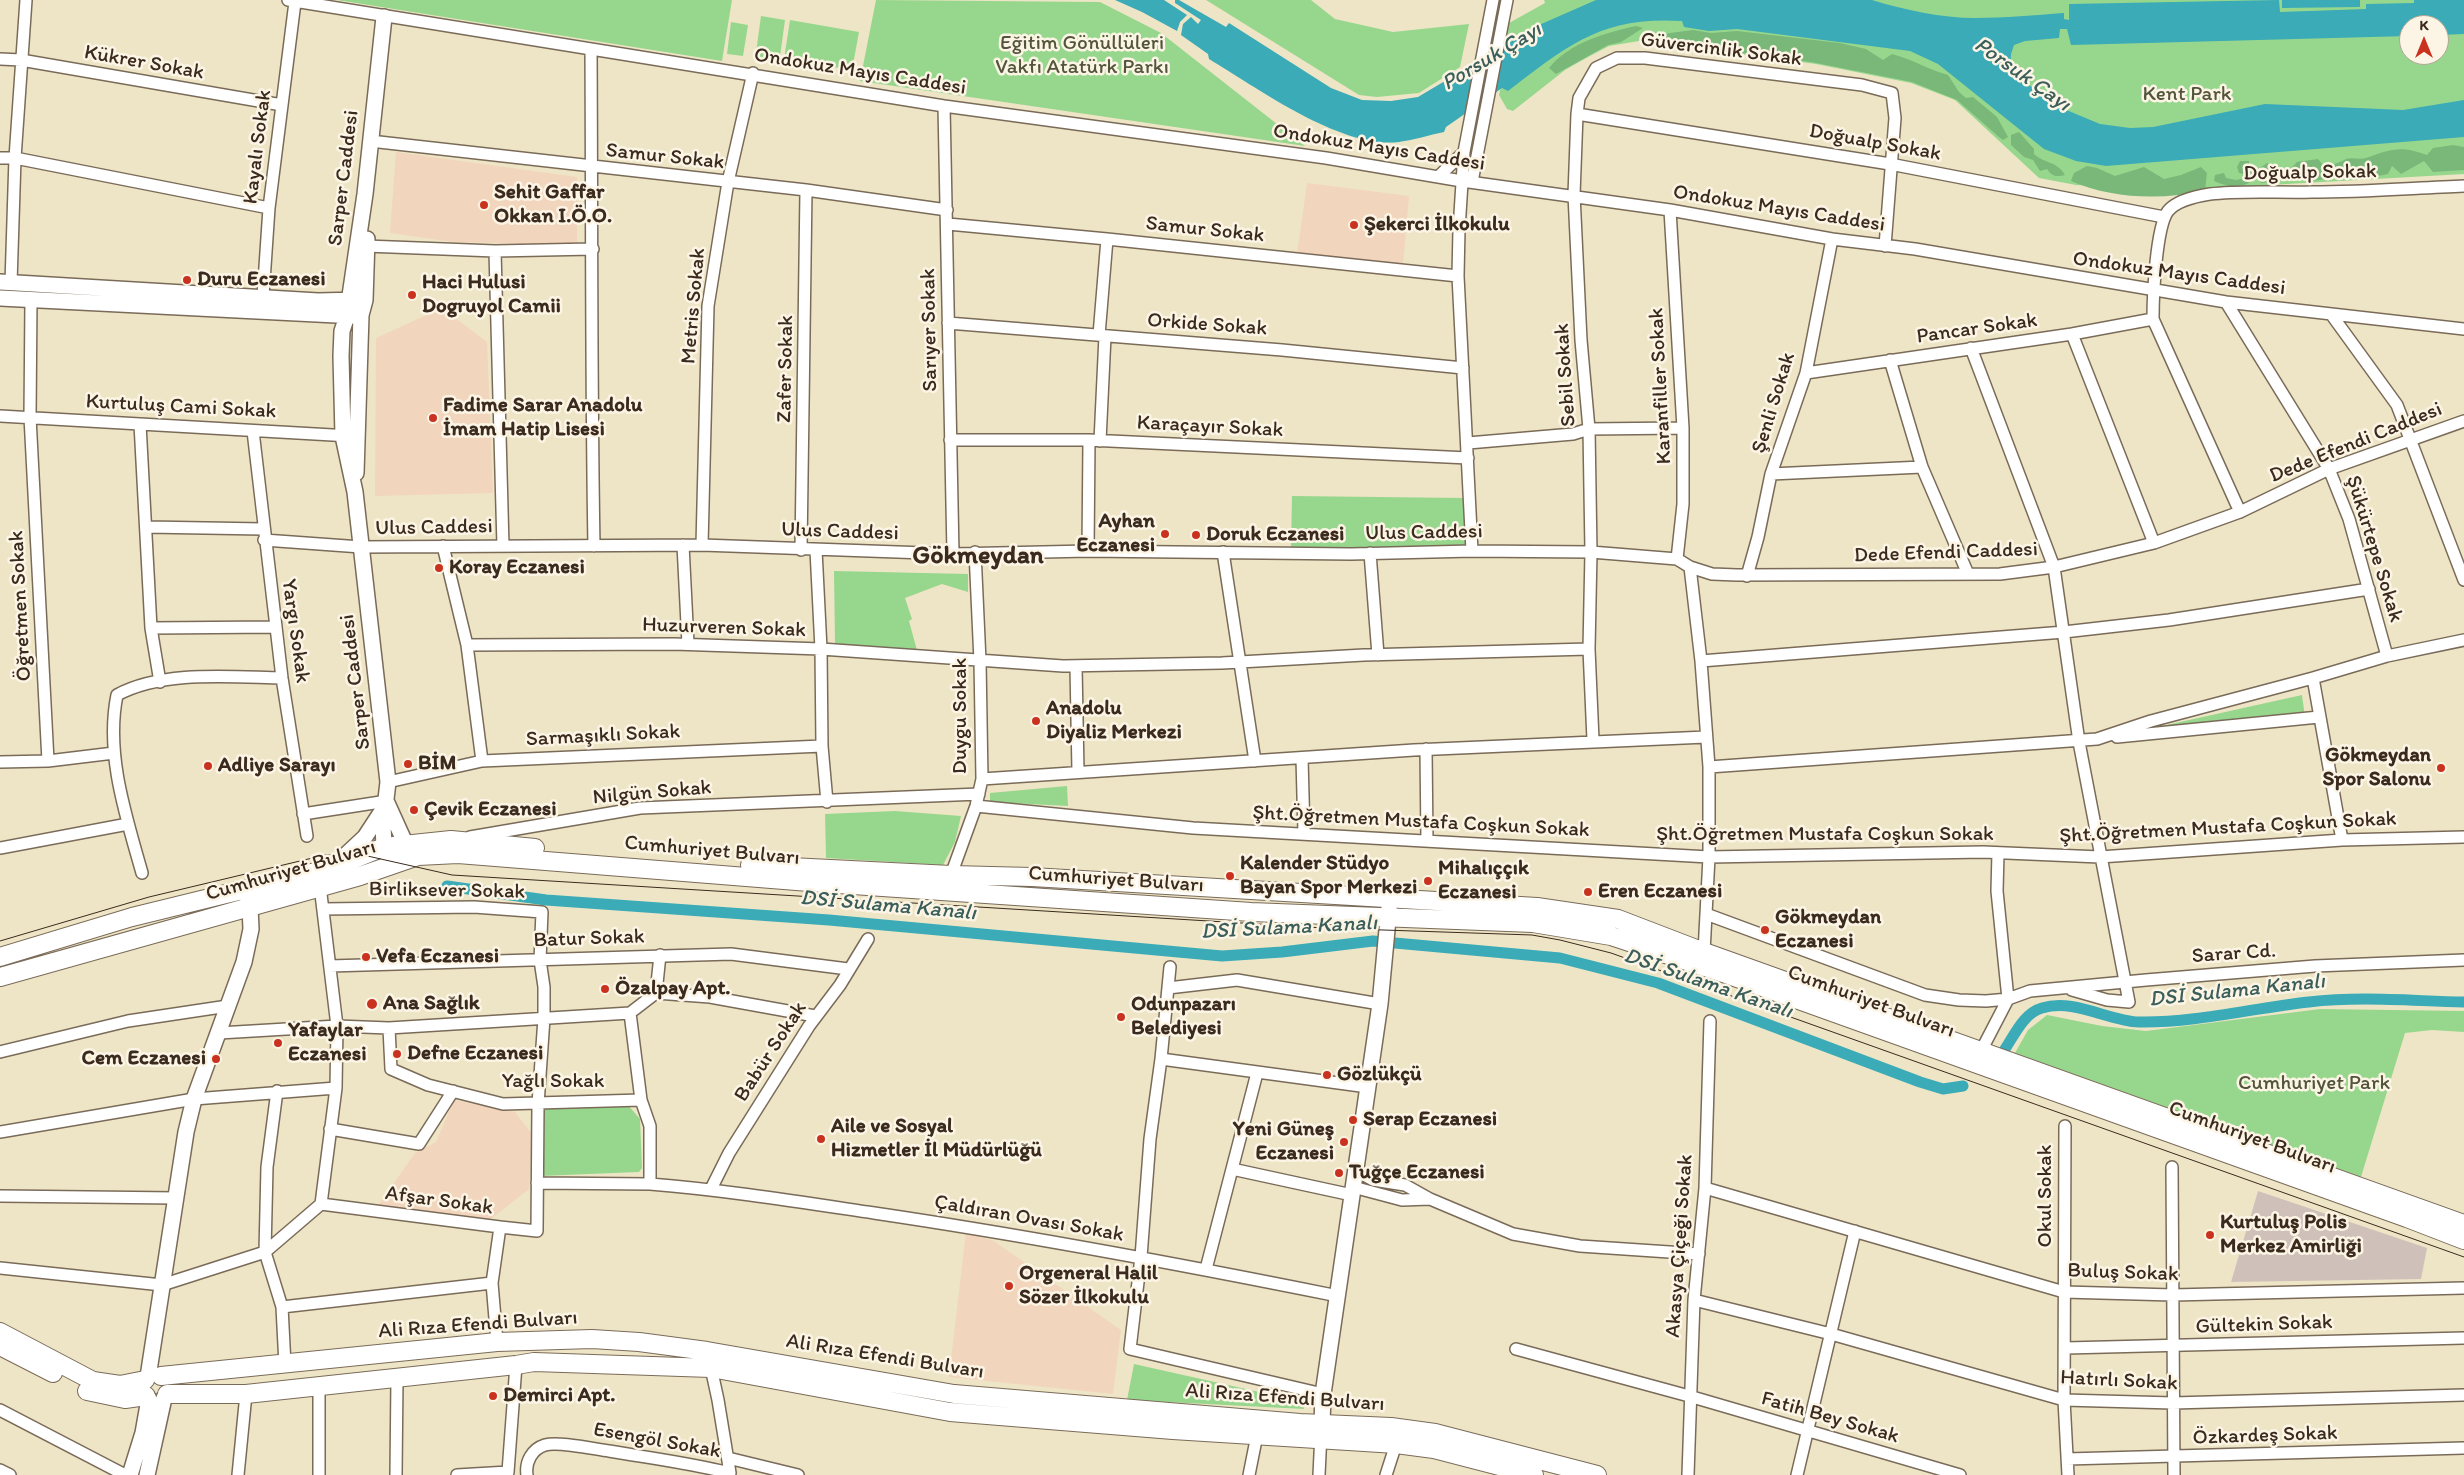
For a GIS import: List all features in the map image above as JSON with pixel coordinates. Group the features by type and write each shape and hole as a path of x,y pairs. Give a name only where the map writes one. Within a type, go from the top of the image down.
{"main road":[{"name":"Sarper Caddesi","path":"384,847 383,825 388,782 355,492 343,436 342,331 365,300 366,246 379,142 388,17"},
{"name":"Sarper Caddesi","path":"355,492 359,436 354,316 349,299 388,17"},
{"path":"6,282 318,300 365,300"},
{"path":"0,298 354,316"},
{"path":"387,802 400,857"},
{"path":"332,868 365,837 387,802"},
{"name":"Cumhuriyet Bulvarı","path":"0,977 320,886 451,840 684,862 951,875 1032,876 1538,906 1618,919 1704,952 2464,1224"},
{"name":"Cumhuriyet Bulvarı","path":"0,956 132,917 332,868 384,847 400,857 458,854 819,882 1251,912 1533,923 1611,936 1738,978 2464,1240"},
{"path":"147,1475 155,1387 164,1330 162,1285 186,1132 194,1098 244,962 251,930 250,907 245,888"},
{"path":"1321,1431 1323,1394 1380,1004 1390,898"},
{"path":"0,1332 93,1381 155,1387"},
{"name":"Ali Rıza Efendi Bulvarı","path":"155,1387 285,1365 497,1342 592,1339 639,1342 950,1412 1257,1436 1391,1427 1435,1432 1597,1475"},
{"path":"0,1346 88,1391 125,1399 155,1387"},
{"name":"Ali Rıza Efendi Bulvarı","path":"155,1387 246,1394 534,1362 709,1359 954,1394 1321,1431 1434,1449 1534,1475"},
{"path":"130,1475 155,1387"}],"street":[{"path":"6,282 6,223 15,158 26,0"},
{"path":"1467,182 1464,152 1465,136 1493,0"},
{"path":"1472,551 1458,276 1467,182 1482,130 1507,0"},
{"name":"Ondokuz Mayıs Caddesi","path":"292,1 591,50 753,73 944,106 1326,158 1467,182 1574,195 1832,239 1916,249 2226,302 2464,329"},
{"name":"Kayalı Sokak","path":"263,296 269,208 282,106 292,1"},
{"path":"591,50 593,248 591,377 594,546"},
{"name":"Güvercinlik Sokak","path":"1574,195 1579,98 1596,68 1617,58 1645,58 1862,86 1892,93 1895,118 1890,164"},
{"name":"Kükrer Sokak","path":"0,59 21,60 282,106"},
{"name":"Metris Sokak","path":"702,545 708,306 728,182 753,73"},
{"name":"Sarıyer Sokak","path":"944,106 948,224 948,324 953,554"},
{"name":"Doğualp Sokak","path":"1577,114 1890,164 2164,217 2170,209 2181,202 2211,194 2347,192 2464,186"},
{"name":"Samur Sokak","path":"379,142 806,190 947,210"},
{"path":"1438,177 1464,152"},
{"path":"0,158 15,158 269,208"},
{"path":"1885,246 1890,164"},
{"name":"Zafer Sokak","path":"801,550 806,190"},
{"name":"Sebil Sokak","path":"1574,195 1581,340 1588,429 1591,552 1589,649 1593,740"},
{"name":"Karanfiller Sokak","path":"1670,210 1683,428 1683,504 1677,559"},
{"path":"2164,217 2153,290 2153,319 2240,512"},
{"name":"Samur Sokak","path":"948,224 1108,238 1458,276"},
{"path":"1088,551 1108,238"},
{"name":"Şenli Sokak","path":"1747,576 1758,537 1771,474 1806,373 1832,239"},
{"path":"366,246 495,251 593,248"},
{"path":"495,251 503,546"},
{"name":"Öğretmen Sokak","path":"31,300 30,417 48,761"},
{"name":"Şükürtepe Sokak","path":"2226,302 2329,469 2350,519 2387,656"},
{"path":"2331,314 2397,405 2412,438 2464,580"},
{"name":"Pancar Sokak","path":"1806,373 2072,334 2153,319"},
{"name":"Orkide Sokak","path":"948,324 1282,350 1463,368"},
{"path":"2072,334 2154,543"},
{"path":"1971,348 2054,567 2079,742 2128,1002 2107,1000 2062,988"},
{"path":"1890,360 1922,467 1968,574"},
{"name":"Kurtuluş Cami Sokak","path":"0,416 359,436"},
{"name":"Dede Efendi Caddesi","path":"1677,559 1690,567 1712,574 1747,576 2000,574 2054,567 2154,543 2240,512 2329,469 2464,421"},
{"path":"140,424 151,628 160,682"},
{"path":"1468,443 1573,434 1588,429 1683,428"},
{"name":"Yargı Sokak","path":"252,431 282,678 307,836"},
{"name":"Karaçayır Sokak","path":"950,440 1095,440 1468,458"},
{"path":"1771,474 1922,467"},
{"name":"Ulus Caddesi","path":"147,527 263,534 361,547 702,545 953,554 975,552 1088,551 1591,552 1677,559"},
{"path":"683,545 688,644"},
{"path":"443,546 467,645 482,761"},
{"path":"816,550 821,649 822,746 827,802"},
{"name":"Duygu Sokak","path":"951,875 978,800 982,779 980,662 975,552"},
{"path":"1223,552 1255,760"},
{"path":"1370,553 1378,655"},
{"path":"1690,567 1701,662 1709,767 1709,857 1704,952"},
{"path":"1701,662 2064,632 2169,620 2369,588"},
{"path":"151,628 276,627"},
{"path":"2097,739 2151,721 2313,678 2387,656 2464,640"},
{"name":"Huzurveren Sokak","path":"467,645 688,644 821,649 980,662 1076,666 1589,649"},
{"path":"1076,666 1078,772"},
{"path":"142,874 128,824 114,753 112,720 117,694 133,686 193,677 282,678"},
{"path":"2313,678 2342,840"},
{"path":"1709,767 2079,742 2319,717"},
{"path":"982,779 1426,749 1593,740 1706,737"},
{"name":"Sarmaşıklı Sokak","path":"388,782 482,761 822,746"},
{"path":"1426,749 1428,840"},
{"path":"0,762 48,761 114,753"},
{"path":"1302,758 1304,833"},
{"name":"Şht.Öğretmen Mustafa Coşkun Sokak","path":"827,802 978,800 1193,828 1709,857 1998,853 2100,857 2342,840 2464,837"},
{"path":"304,814 387,802"},
{"name":"Nilgün Sokak","path":"451,840 640,808 827,802"},
{"path":"0,848 128,824"},
{"path":"1981,1051 2008,999 1997,890 1998,853"},
{"path":"0,1268 162,1285 265,1252 320,1204 336,1088 337,1026 320,886"},
{"name":"Birliksever Sokak","path":"324,909 474,907 542,912 540,960 544,987 544,1018 538,1104 537,1231 500,1227"},
{"name":"Sarar Cd.","path":"1706,914 1925,995 1959,1000 2008,999 2030,991 2324,966 2464,960"},
{"name":"Babür Sokak","path":"711,1189 729,1153 815,1016 840,985 868,939"},
{"name":"Batur Sokak","path":"330,966 732,954 848,969"},
{"path":"656,993 660,956"},
{"path":"1170,967 1161,1059 1150,1139 1141,1257 1130,1349 1323,1394"},
{"path":"1168,988 1237,980 1380,1004"},
{"path":"219,1032 337,1026 389,1028 630,1013 656,993 710,997 815,1016"},
{"path":"0,1052 128,1021 228,1006"},
{"path":"630,1013 641,1100 650,1126 650,1184"},
{"name":"Akasya Çiçeği Sokak","path":"1688,1475 1689,1396 1694,1300 1705,1188 1710,1021"},
{"name":"Yağlı Sokak","path":"389,1028 391,1068 428,1085 503,1104 641,1100"},
{"path":"1161,1059 1368,1087"},
{"path":"1206,1269 1257,1073"},
{"path":"0,1132 194,1098 336,1088"},
{"path":"277,1091 267,1167 265,1252 282,1307 285,1365"},
{"path":"330,1129 419,1144 453,1091"},
{"name":"Okul Sokak","path":"2065,1126 2064,1292 2066,1348 2064,1400 2068,1475"},
{"path":"2172,1167 2174,1475"},
{"path":"1232,1169 1402,1200 1430,1199"},
{"path":"1355,1170 1373,1180 1405,1185 1430,1199 1513,1234 1580,1246 1699,1254"},
{"name":"Çaldıran Ovası Sokak","path":"537,1183 650,1184 711,1189 976,1228 1206,1269 1338,1296"},
{"name":"Buluş Sokak","path":"1705,1188 2064,1292 2173,1295 2464,1288"},
{"path":"0,1196 176,1198"},
{"name":"Afşar Sokak","path":"320,1204 500,1227 492,1283 497,1342"},
{"path":"1797,1475 1855,1231"},
{"path":"282,1307 492,1283"},
{"name":"Hatırlı Sokak","path":"1694,1300 1831,1334 2064,1400 2173,1403 2464,1395"},
{"name":"Gültekin Sokak","path":"2066,1348 2173,1347 2464,1338"},
{"name":"Fatih Bey Sokak","path":"1516,1349 1689,1396 1960,1475"},
{"name":"Esengöl Sokak","path":"526,1472 531,1454 545,1445 553,1445 578,1446 707,1467 731,1474 709,1359"},
{"path":"457,1475 508,1472 516,1365"},
{"path":"396,1475 397,1378"},
{"path":"319,1387 319,1475"},
{"path":"238,1475 246,1394"},
{"path":"0,1410 125,1475"},
{"path":"1319,1475 1321,1431"},
{"path":"1249,1475 1257,1436"},
{"path":"1386,1475 1396,1444"},
{"name":"Özkardeş Sokak","path":"2067,1459 2174,1458 2464,1448"},
{"path":"728,1458 798,1475"},
{"path":"0,1470 10,1475"}],"shaded area":[{"name":"Sehit Gaffar Okkan I.Ö.O.","path":"396,152 577,177 577,245 453,242 390,233"},
{"name":"Şekerci İlkokulu","path":"1307,183 1409,196 1403,265 1297,254"},
{"name":"Fadime Sarar Anadolu İmam Hatip Lisesi","path":"442,308 487,342 493,493 375,496 376,338"},
{"path":"454,1100 515,1112 532,1134 529,1189 487,1222 377,1207 415,1153 436,1142"},
{"path":"2258,1191 2427,1248 2421,1279 2231,1282"},
{"name":"Orgeneral Halil Sözer İlkokulu","path":"966,1232 994,1241 1121,1330 1113,1394 949,1377"}],"green space":[{"path":"337,0 732,0 722,61"},
{"name":"Eğitim Gönüllüleri Vakfı Atatürk Parkı","path":"876,0 1100,2 1161,33 1305,146 860,81"},
{"path":"1206,0 1311,0 1335,19 1393,32 1469,24 1460,67 1419,93 1377,97 1359,95"},
{"name":"Kent Park","path":"1544,0 2464,0 2464,174 2181,190 2076,185 2039,178 1955,100 1911,83 1816,64 1639,41 1609,46 1588,57 1565,70 1513,111 1507,109 1499,95 1510,44 1506,39 1509,23 1545,3"},
{"path":"761,16 785,20 779,64 755,60"},
{"path":"790,20 859,32 852,70 784,59"},
{"path":"731,22 748,25 743,56 727,54"},
{"path":"1636,26 1643,28 1621,42 1608,45 1556,74 1549,68 1557,59 1588,40"},
{"path":"1693,30 1711,33 1737,31 1840,43 1866,49 1883,60 1892,54 1899,56 1948,75 1959,92 1966,98 1973,97 1997,117 2008,137 2003,140 1957,100 1912,82 1811,62 1645,40 1670,33"},
{"path":"2019,132 2034,149 2034,154 2058,167 2065,175 2055,176 2047,169 2040,171 2033,160 2024,157 2011,145 2011,135"},
{"path":"2453,145 2464,147 2464,170 2433,172 2424,161 2401,174 2392,166 2388,174 2353,177 2345,173 2315,181 2303,179 2306,172 2297,171 2286,180 2261,183 2258,179 2265,172 2247,175 2239,173 2237,167 2240,161 2249,161 2249,167 2258,169 2267,163 2274,169 2291,168 2297,162 2318,159 2324,166 2335,164 2348,158 2363,159 2396,149 2410,150 2427,155 2433,148"},
{"path":"2087,166 2115,176 2144,167 2164,179 2201,167 2207,173 2205,191 2171,196 2137,196 2103,191 2071,181 2074,173"},
{"path":"2224,173 2226,178 2236,180 2245,178 2252,181 2247,184 2234,186 2214,181 2215,175"},
{"path":"1292,496 1465,498 1467,546 1291,549"},
{"path":"834,571 968,574 968,592 942,584 905,598 912,619 909,621 918,654 835,644"},
{"path":"2302,695 2305,717 2153,728"},
{"path":"1067,786 1068,806 990,802 990,793"},
{"path":"895,811 961,816 955,842 943,865 826,858 825,814"},
{"name":"Cumhuriyet Park","path":"2320,1009 2464,1011 2464,1032 2432,1030 2405,1033 2361,1177 2015,1053 2028,1030 2047,1015 2102,1026 2146,1031"},
{"path":"627,1104 640,1119 642,1168 639,1172 540,1176 541,1108"},
{"path":"1134,1364 1304,1402 1304,1409 1127,1400"}],"water":[{"path":"1115,0 1164,0 1187,15 1180,22 1177,31"},
{"name":"Porsuk Çayı","path":"1175,0 1179,0 1226,27 1229,23 1331,88 1362,100 1391,101 1418,97 1539,25 1596,0 1872,0 1910,10 1949,17 1986,18 2064,13 2064,19 2069,20 2069,4 2279,0 2280,12 2366,9 2366,4 2414,3 2414,0 2464,0 2464,34 2449,35 2449,15 2399,15 2399,36 2071,45 2067,29 2060,29 2059,38 2025,41 2014,45 2010,69 2023,81 2064,109 2100,124 2130,128 2153,127 2265,104 2403,110 2464,100 2464,137 2106,166 2076,161 2044,149 1938,64 1910,51 1737,29 1709,31 1684,27 1682,21 1654,21 1630,23 1608,29 1568,47 1508,91 1502,88 1446,127 1444,132 1399,142 1376,142 1351,136 1300,114 1209,59 1208,54 1181,35 1183,24 1191,17 1198,24 1201,20 1175,3"},
{"path":"2282,0 2360,0 2360,7 2282,8"}],"waterway":[{"name":"DSİ Sulama Kanalı","path":"447,886 546,900 829,920 1222,956 1282,952 1373,941 1560,958 1658,983 1920,1082 1943,1089 1963,1086"},
{"name":"DSİ Sulama Kanalı","path":"2005,1049 2020,1025 2030,1014 2042,1008 2054,1006 2079,1008 2127,1021 2160,1022 2203,1018 2328,1000 2367,999 2464,1002"}],"tram line":[{"path":"0,941 149,897 325,855 363,855 452,875 1324,928 1532,935 1611,953 2464,1257"}],"place":[{"name":"Sehit Gaffar Okkan I.Ö.O.","path":"484,205"},
{"name":"Şekerci İlkokulu","path":"1354,225"},
{"name":"Duru Eczanesi","path":"187,280"},
{"name":"Haci Hulusi Dogruyol Camii","path":"412,295"},
{"name":"Fadime Sarar Anadolu İmam Hatip Lisesi","path":"433,418"},
{"name":"Ayhan Eczanesi","path":"1165,534"},
{"name":"Doruk Eczanesi","path":"1196,535"},
{"name":"Koray Eczanesi","path":"439,568"},
{"name":"Anadolu Diyaliz Merkezi","path":"1036,721"},
{"name":"BİM","path":"408,764"},
{"name":"Adliye Sarayı","path":"208,766"},
{"name":"Gökmeydan Spor Salonu","path":"2441,768"},
{"name":"Çevik Eczanesi","path":"414,810"},
{"name":"Kalender Stüdyo Bayan Spor Merkezi","path":"1230,876"},
{"name":"Mihalıççık Eczanesi","path":"1428,881"},
{"name":"Eren Eczanesi","path":"1588,892"},
{"name":"Gökmeydan Eczanesi","path":"1765,930"},
{"name":"Vefa Eczanesi","path":"366,957"},
{"name":"Özalpay Apt.","path":"605,989"},
{"name":"Ana Sağlık","path":"372,1004"},
{"name":"Odunpazarı Belediyesi","path":"1121,1017"},
{"name":"Yafaylar Eczanesi","path":"278,1043"},
{"name":"Defne Eczanesi","path":"397,1054"},
{"name":"Cem Eczanesi","path":"216,1059"},
{"name":"Gözlükçü","path":"1327,1075"},
{"name":"Serap Eczanesi","path":"1353,1120"},
{"name":"Aile ve Sosyal Hizmetler İl Müdürlüğü","path":"821,1139"},
{"name":"Yeni Güneş Eczanesi","path":"1344,1142"},
{"name":"Tuğçe Eczanesi","path":"1339,1173"},
{"name":"Kurtuluş Polis Merkez Amirliği","path":"2210,1235"},
{"name":"Orgeneral Halil Sözer İlkokulu","path":"1009,1286"},
{"name":"Demirci Apt.","path":"493,1396"}],"district":[{"name":"Gökmeydan","path":"978,556"}]}
